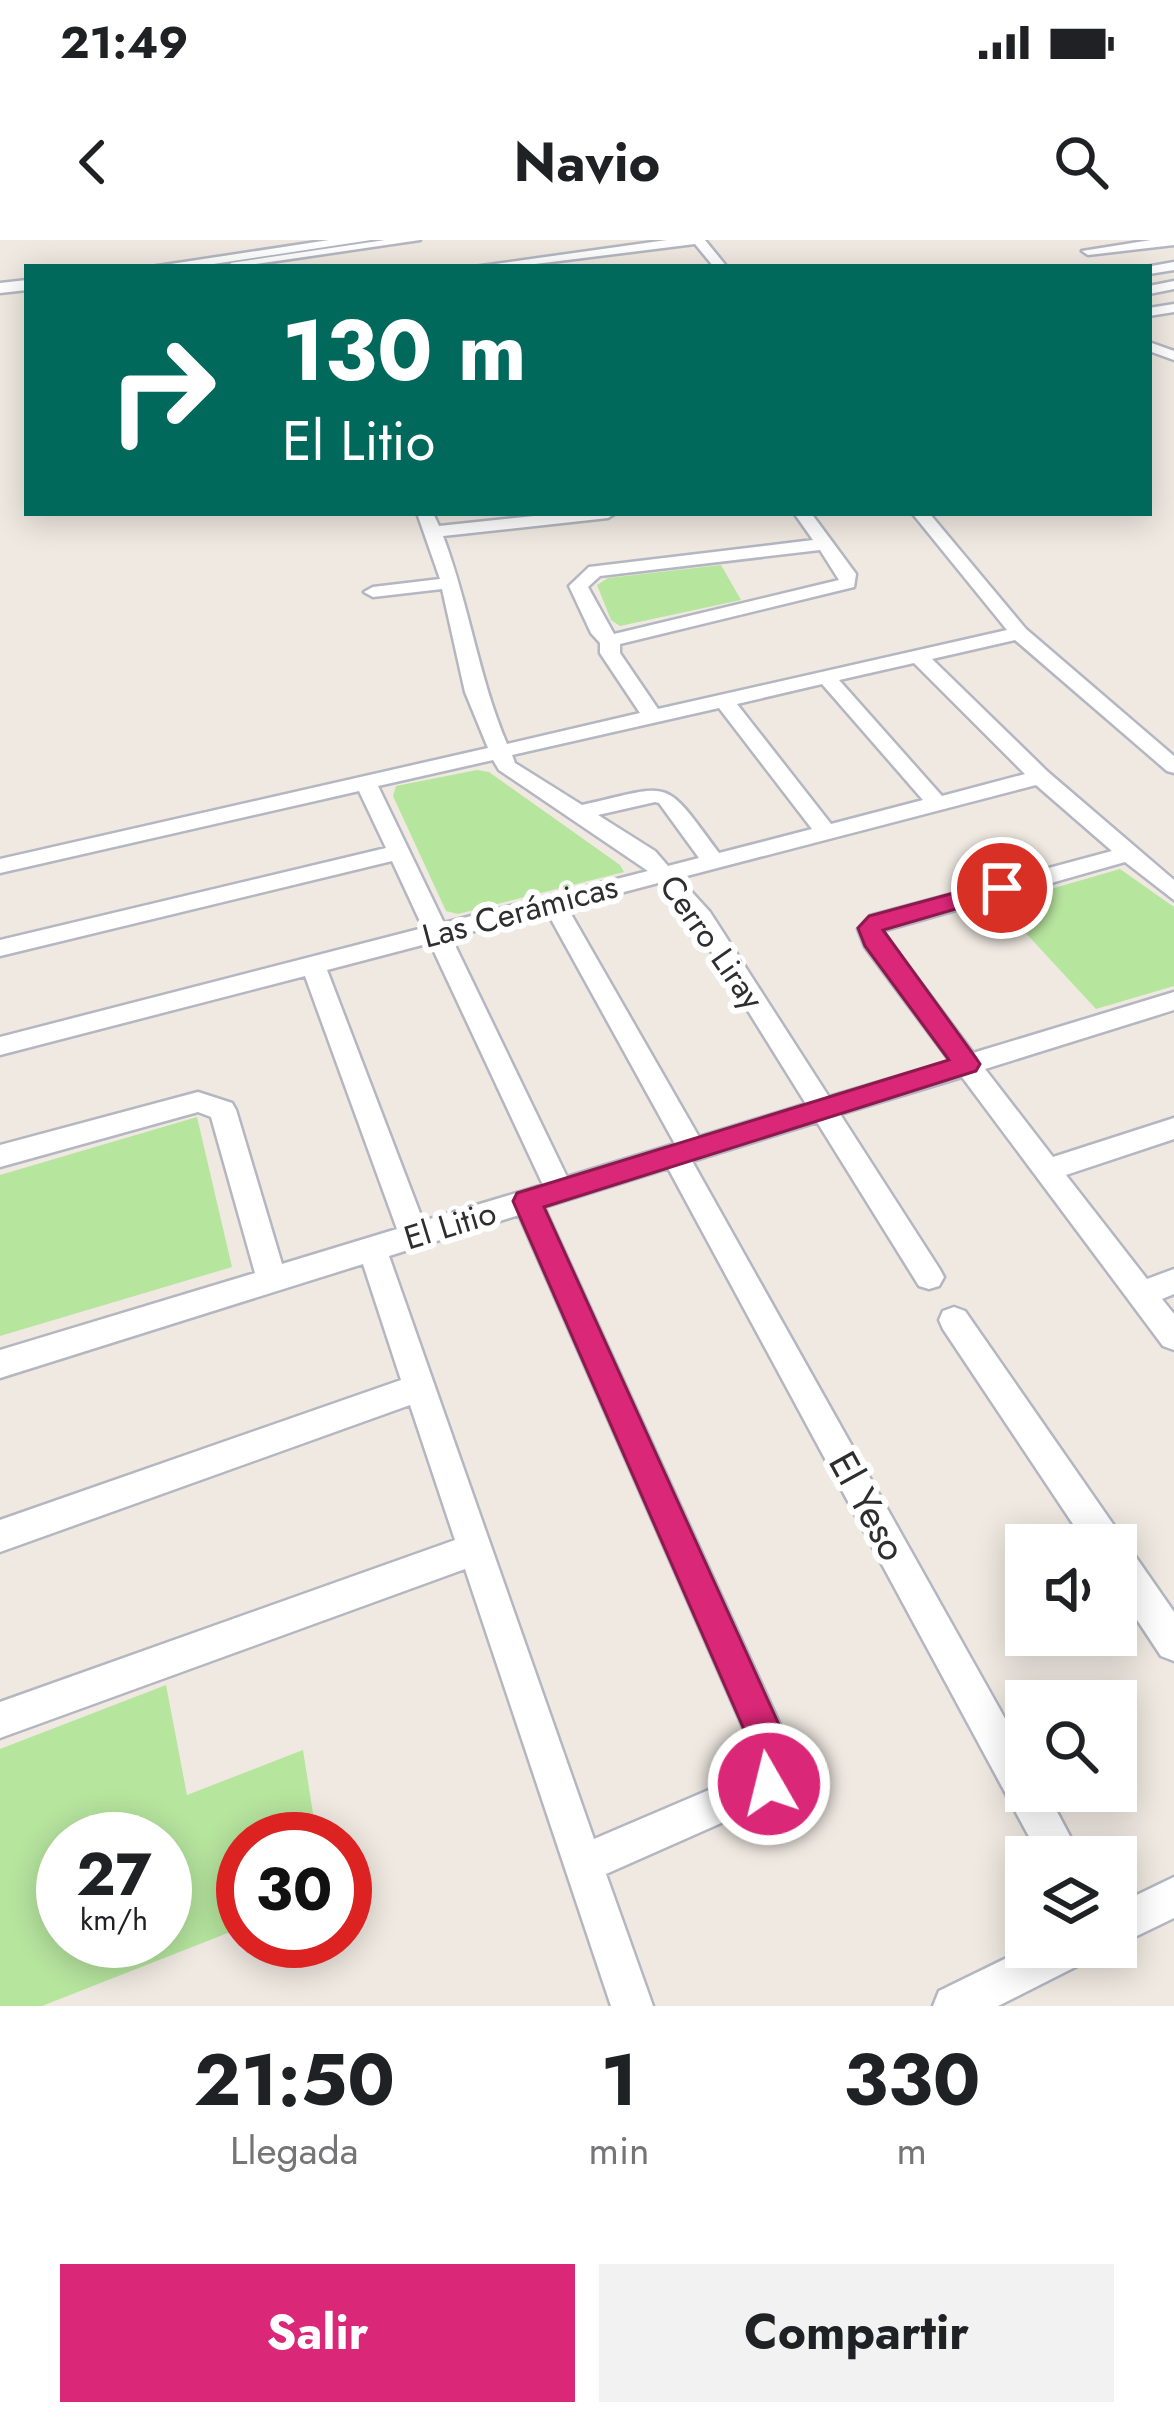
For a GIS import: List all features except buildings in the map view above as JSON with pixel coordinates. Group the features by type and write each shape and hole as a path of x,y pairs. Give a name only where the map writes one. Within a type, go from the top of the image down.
{"street":[{"path":"182,264 363,240"},
{"path":"236,263 414,240"},
{"path":"501,264 698,240 718,264"},
{"path":"1088,251 1170,242"},
{"path":"612,248 621,264"},
{"path":"340,264 345,249"},
{"path":"288,257 299,264"},
{"path":"430,522 548,516"},
{"path":"610,641 838,590 848,583 847,574 804,516"},
{"path":"922,516 1019,633 1174,767"},
{"name":"Cerro Liray","path":"430,522 450,583 475,692 498,752 514,776 647,856 665,874 716,937 820,1111 929,1277"},
{"path":"610,641 600,633 578,586 595,572 825,544"},
{"path":"373,592 450,583"},
{"path":"0,866 1019,633"},
{"path":"610,641 610,653 653,717"},
{"path":"918,656 1040,777 1174,892"},
{"path":"826,677 938,803"},
{"path":"724,700 826,832"},
{"name":"Las Cerámicas","path":"0,1046 1040,777"},
{"path":"366,782 441,932 544,1196 772,1749 769,1784 583,1864"},
{"path":"576,813 655,795 667,798 713,861"},
{"path":"0,948 401,852"},
{"path":"1127,854 870,928 873,940 1174,1337"},
{"name":"El Yeso","path":"553,903 1050,1836"},
{"path":"313,965 414,1236"},
{"name":"El Litio","path":"0,1364 1174,1000"},
{"path":"0,1156 198,1102 223,1110 272,1280"},
{"path":"1047,1170 1174,1128"},
{"path":"372,1249 632,2006"},
{"path":"1141,1294 1174,1282"},
{"path":"954,1320 1093,1524"},
{"path":"0,1536 419,1388"},
{"path":"0,1720 475,1549"},
{"path":"1137,1589 1174,1643"},
{"path":"1137,1916 1174,1897"},
{"path":"954,2006 1031,1968"}],"green space":[{"path":"721,565 741,600 620,626 611,620 597,585 608,578"},
{"path":"477,770 489,772 624,872 458,914 446,911 393,796 396,786"},
{"path":"1120,869 1174,907 1174,986 1096,1009 999,904"},
{"path":"197,1117 232,1267 0,1336 0,1175"},
{"path":"166,1685 187,1795 303,1750 313,1812 216,1812 216,1938 192,1947 192,1812 36,1812 36,1968 139,1968 42,2006 0,2006 0,1749"}],"route":[{"path":"769,1784 772,1749 527,1201 967,1064 873,940 870,928 1002,888"}]}
